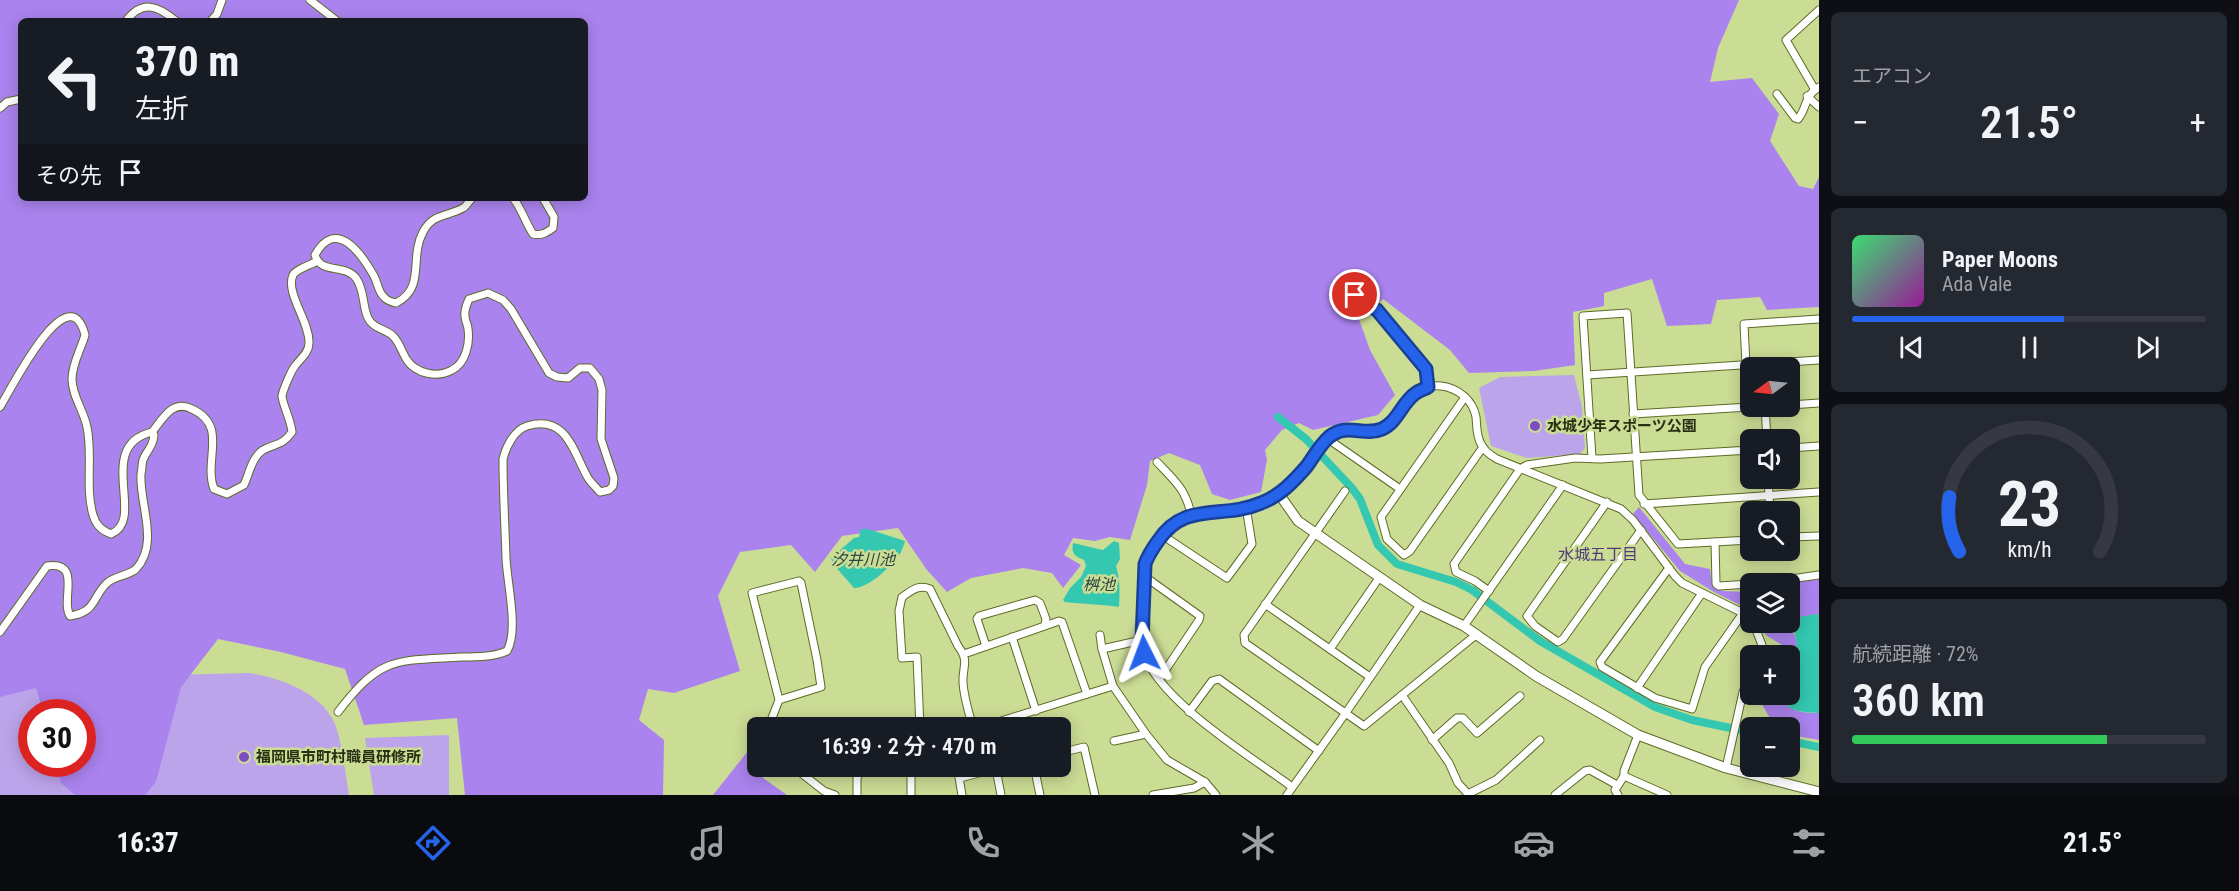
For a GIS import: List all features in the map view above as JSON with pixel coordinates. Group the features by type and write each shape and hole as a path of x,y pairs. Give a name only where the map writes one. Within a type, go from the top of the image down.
{"street":[{"path":"214,18 222,0"},
{"path":"310,0 332,18"},
{"path":"128,18 130,13 147,4 157,5 172,18"},
{"path":"1777,94 1795,118 1801,116 1807,96 1817,89 1786,40 1818,14"},
{"path":"1807,96 1819,106"},
{"path":"0,108 7,102 18,100"},
{"path":"338,712 362,682 379,670 401,661 485,656 507,651 510,645 512,622 503,481 505,451 512,438 525,427 540,424 554,427 568,436 590,481 600,492 609,490 613,486 614,478 602,439 603,403 599,379 590,368 580,368 568,378 557,377 549,373 507,305 497,296 488,293 470,299 465,308 464,317 468,328 467,352 453,370 431,374 415,369 408,362 397,340 391,334 372,324 367,316 361,286 355,277 348,272 324,267 317,261 315,255 327,240 344,239 360,254 375,277 382,296 396,303 406,298 412,290 416,279 415,262 419,243 430,222 463,208 469,201"},
{"path":"515,201 527,226 533,234 538,235 547,233 553,228 554,217 545,201"},
{"path":"0,407 33,352 55,323 66,316 71,316 79,322 85,335 75,364 72,382 87,427 91,458 93,513 96,523 103,531 111,534 117,532 122,524 124,514 122,462 127,450 144,434 152,432 170,410 179,406 189,407 202,414 210,424 213,453 210,470 214,489 227,494 244,485 251,465 263,450 281,444 292,432 282,399 283,392 291,372 305,355 309,344 305,318 294,298 292,279 294,273 317,261"},
{"path":"1355,295 1377,310 1426,369 1428,387"},
{"path":"1592,458 1583,316 1627,313 1639,495 1678,544 1740,541"},
{"path":"1746,357 1744,324 1819,319"},
{"path":"1800,362 1819,360"},
{"path":"1587,375 1740,365"},
{"path":"1292,787 1189,712 1178,702 1148,660 1142,640 1144,576 1148,555 1171,524 1191,515 1228,512 1260,504 1279,494 1306,467 1328,439 1341,430 1373,431 1383,428 1394,421 1416,393 1428,387 1451,388 1465,397 1475,414 1477,433 1483,447 1497,459 1621,509 1641,530 1682,583 1740,612"},
{"path":"1465,397 1380,520 1387,539 1406,555 1483,447"},
{"path":"1800,404 1819,403"},
{"path":"1633,414 1740,408"},
{"path":"0,632 47,566 56,565 68,576 70,588 66,598 66,609 70,616 87,610 95,603 99,592 108,582 135,570 145,555 147,530 141,477 143,459 153,445 152,432"},
{"path":"1328,439 1400,489"},
{"path":"1800,447 1819,446"},
{"path":"1489,591 1456,572 1454,564 1520,469 1533,462 1740,451"},
{"path":"1157,462 1183,489 1191,515"},
{"path":"1464,626 1563,485"},
{"path":"1769,489 1769,501"},
{"path":"1345,491 1244,635 1245,643 1364,726 1477,634"},
{"path":"1644,504 1819,492"},
{"path":"1279,494 1298,521 1379,578 1420,605 1464,626 1536,676 1638,735 1726,768 1816,792"},
{"path":"1607,502 1527,616 1535,626 1558,642 1563,639 1641,530"},
{"path":"1162,535 1227,578 1252,544 1246,507"},
{"path":"1800,537 1819,536"},
{"path":"1715,542 1716,584 1719,586 1740,585"},
{"path":"1669,568 1600,663 1602,667 1663,702 1692,709 1705,667 1740,617"},
{"path":"1800,578 1819,575"},
{"path":"1144,576 1200,616 1160,678"},
{"path":"1330,650 1379,578"},
{"path":"772,717 779,700 752,593 799,581 821,687 779,700"},
{"path":"920,717 917,657 902,658 899,611 902,597 921,586 930,589 964,654 963,681 971,717"},
{"path":"1637,688 1702,593"},
{"path":"986,646 977,619 979,616 1035,600 1040,603 1046,619 1045,625"},
{"path":"1265,604 1371,677"},
{"path":"1287,795 1420,605"},
{"path":"964,654 1045,625 1062,622 1087,694"},
{"path":"1100,635 1113,686 1146,734 1167,760 1204,782 1216,795"},
{"path":"1012,637 1036,711"},
{"path":"1102,649 1142,640"},
{"path":"1189,712 1212,681 1219,679 1319,751"},
{"path":"1016,717 1113,686"},
{"path":"1402,695 1449,763 1463,790 1468,794 1496,780 1540,740"},
{"path":"1432,740 1457,718 1463,718 1477,733 1520,696"},
{"path":"1726,768 1740,705"},
{"path":"1114,741 1146,734"},
{"path":"1618,795 1615,790 1624,776 1638,735"},
{"path":"1071,750 1084,747 1095,795"},
{"path":"1555,795 1585,771 1590,770 1617,785"},
{"path":"1624,776 1667,795"},
{"path":"806,777 824,791 835,795"},
{"path":"857,795 858,777"},
{"path":"911,795 912,777"},
{"path":"962,795 960,778 964,777"},
{"path":"998,777 1001,795"},
{"path":"1036,777 1040,795"},
{"path":"1153,795 1194,788 1204,782"}],"shaded area":[{"path":"0,0 1739,0 1718,48 1710,82 1752,78 1779,114 1770,141 1799,186 1813,189 1819,177 1819,307 1767,310 1760,297 1717,300 1711,324 1667,326 1652,279 1604,293 1604,306 1573,312 1575,365 1534,371 1469,373 1450,350 1383,299 1359,319 1370,350 1395,395 1378,415 1313,430 1299,423 1282,430 1265,450 1267,460 1261,492 1230,500 1212,494 1200,465 1169,453 1150,461 1147,485 1130,540 1110,537 1095,541 1073,538 1064,555 1081,565 1063,588 1052,573 1023,568 971,578 947,592 927,570 898,528 842,536 815,572 791,545 740,552 718,596 740,671 674,693 648,689 639,720 664,740 663,795 465,795 457,718 364,725 345,669 281,652 218,639 181,687 156,782 145,795 75,795 61,783 59,777 96,777 96,699 39,699 36,688 0,697"},
{"name":"水城少年スポーツ公園","path":"1574,375 1582,407 1585,448 1580,454 1527,458 1491,446 1479,388 1500,377"},
{"path":"1639,507 1685,564 1710,569 1712,583 1722,591 1740,592 1740,605 1680,571 1633,514"},
{"path":"1819,578 1819,615 1816,614 1800,624 1800,582"},
{"path":"1765,633 1793,633 1797,645 1782,645"},
{"path":"249,673 286,683 309,695 328,711 337,728 349,795 0,795 0,681"},
{"path":"1762,705 1786,705 1795,710 1819,713 1819,740 1800,737 1800,717 1769,717"},
{"path":"449,735 449,795 374,795 365,738"},
{"path":"747,752 747,777 763,777 787,795 713,795"}],"water":[{"name":"汐井川池","path":"861,529 868,529 905,541 898,556 883,572 865,585 854,588 833,564 831,558 854,538 859,537"},
{"name":"桝池","path":"1114,541 1119,543 1120,559 1116,566 1119,607 1065,602 1063,600 1070,588 1081,577 1086,566 1084,560 1073,552 1073,543 1103,550"},
{"path":"1819,615 1819,713 1795,710 1786,705 1800,705 1800,645 1797,645 1794,633 1800,633 1800,617"}],"waterway":[{"path":"1278,417 1306,439 1351,487 1360,499 1378,545 1397,564 1456,582 1472,590 1540,641 1655,707 1692,720 1740,730"},
{"path":"1800,743 1819,747"}],"place":[{"name":"水城少年スポーツ公園","path":"1535,426"},
{"name":"福岡県市町村職員研修所","path":"244,757"}],"district":[{"name":"水城五丁目","path":"1598,554"}],"route":[{"path":"1144,653 1142,640 1145,564 1148,555 1171,524 1191,515 1228,512 1260,504 1279,494 1306,467 1321,445 1331,436 1341,430 1373,431 1383,428 1394,421 1408,400 1428,387 1426,369 1377,310 1355,295"}]}
